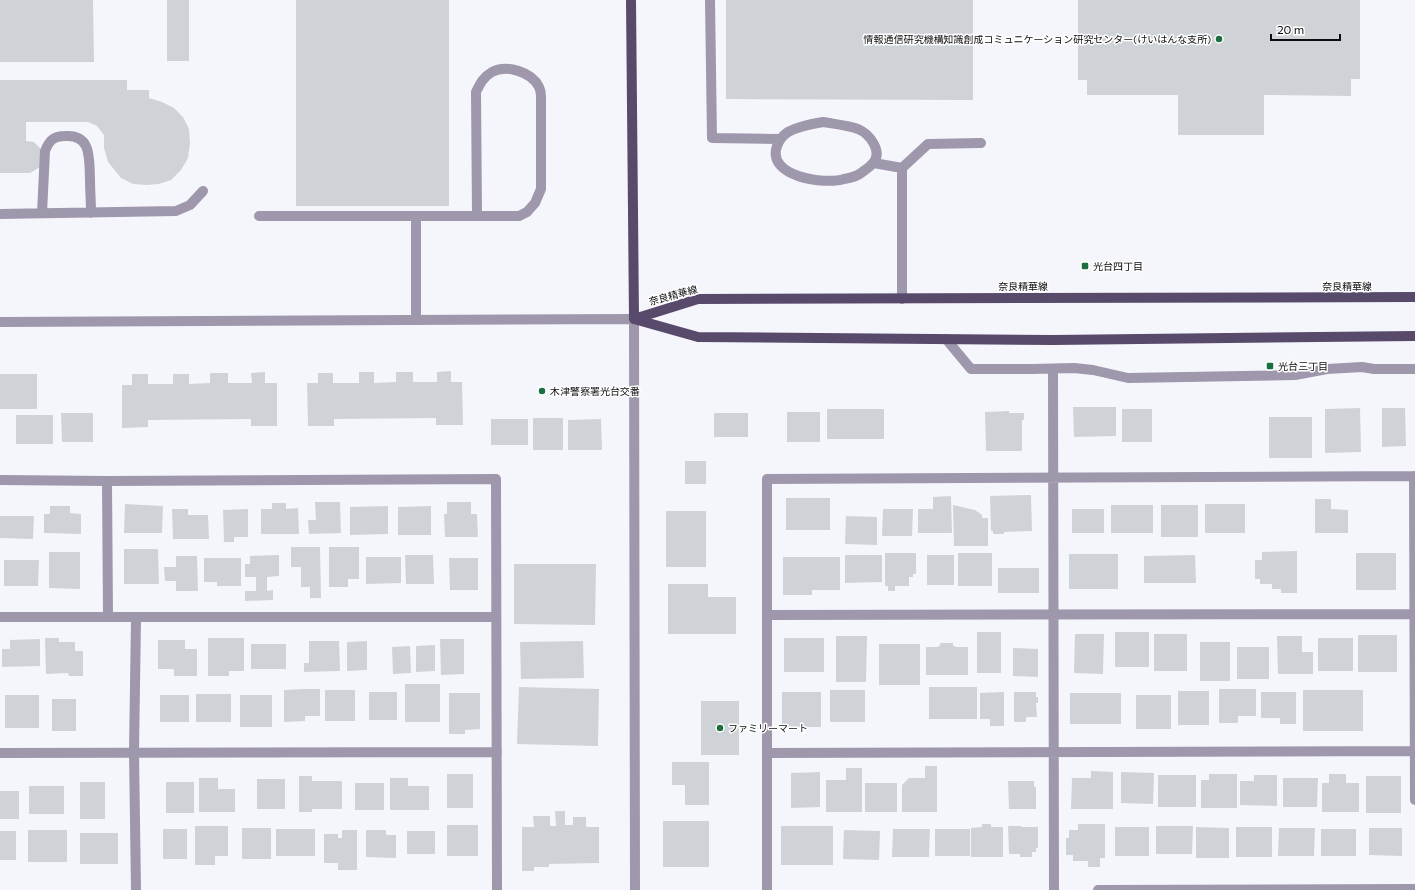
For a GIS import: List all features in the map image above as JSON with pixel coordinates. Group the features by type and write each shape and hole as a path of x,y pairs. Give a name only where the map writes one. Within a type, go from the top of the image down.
{"main road":[{"name":"奈良精華線","path":"631,0 634,319 698,299 1415,297"},
{"path":"634,319 698,337 1052,340 1415,336"}],"street":[{"path":"710,0 712,138 779,139 787,133 803,126 823,122 845,125 860,130 870,137 877,153 874,163 858,176 836,182 816,181 798,177 784,168 777,160 776,150 779,139"},
{"path":"259,216 416,216 477,216 519,216 528,212 540,195 541,189 541,96 539,86 522,72 502,69 492,72 482,80 476,92 477,216"},
{"path":"42,213 45,151 49,142 56,136 68,135 77,137 85,144 89,153 91,213"},
{"path":"902,299 902,168 928,144 981,143"},
{"path":"874,163 902,168"},
{"path":"0,214 176,212 190,205 203,191"},
{"path":"416,216 416,320"},
{"path":"0,322 634,319 635,890"},
{"path":"946,339 971,369 1074,368 1093,370 1128,378 1295,375 1327,369 1362,367 1374,369 1415,369"},
{"path":"1053,369 1054,890"},
{"path":"767,890 767,479 1414,476 1415,800"},
{"path":"0,480 107,481 496,479 497,890"},
{"path":"107,481 108,617"},
{"path":"767,615 1415,614"},
{"path":"0,617 496,617"},
{"path":"136,618 134,752 136,890"},
{"path":"767,753 1415,751"},
{"path":"0,753 497,752"},
{"path":"1098,890 1415,889"}],"building":[{"path":"0,0 93,0 94,62 0,62"},
{"path":"167,0 189,0 189,61 167,61"},
{"path":"296,0 449,0 449,206 296,206"},
{"path":"726,0 973,0 973,100 726,99"},
{"name":"情報通信研究機構知識創成コミュニケーション研究センター(けいはんな支所)","path":"1078,0 1360,0 1360,79 1351,79 1351,96 1264,95 1264,135 1178,135 1178,95 1087,95 1087,80 1078,80"},
{"path":"0,80 127,80 127,90 149,90 149,98 174,108 183,117 189,129 190,143 188,158 181,170 171,180 159,184 133,184 121,178 108,162 104,148 104,135 97,126 88,122 26,122 26,141 34,142 40,148 42,156 40,167 30,173 0,173"},
{"path":"451,371 451,382 462,382 463,425 436,425 436,418 334,419 334,426 308,426 307,383 318,383 318,373 333,373 333,383 359,383 359,372 374,372 374,383 396,382 396,372 413,372 413,382 437,382 437,372"},
{"path":"265,372 265,383 277,383 277,426 251,426 251,419 148,420 148,427 122,428 122,385 132,385 132,374 148,374 148,384 173,384 173,374 189,374 189,384 210,383 210,373 228,373 228,383 252,383 251,373"},
{"path":"0,374 37,374 37,409 0,409"},
{"path":"1073,407 1116,407 1116,436 1074,437"},
{"path":"1360,408 1361,452 1325,453 1325,409"},
{"path":"1382,408 1405,408 1406,446 1382,447"},
{"path":"827,409 884,409 884,439 827,439"},
{"path":"1122,409 1152,409 1152,442 1122,442"},
{"path":"1009,411 1009,413 1024,413 1024,420 1022,420 1022,451 986,451 985,412"},
{"path":"787,412 820,412 820,442 787,442"},
{"path":"61,413 93,413 93,442 62,442"},
{"path":"714,413 748,413 748,437 714,437"},
{"path":"16,415 53,415 53,444 16,444"},
{"path":"1269,417 1312,417 1312,458 1269,458"},
{"path":"533,418 563,418 563,450 533,450"},
{"path":"491,419 528,419 528,445 491,445"},
{"path":"601,419 602,450 568,450 568,420"},
{"path":"685,461 706,461 706,484 685,484"},
{"path":"1031,495 1032,531 993,534 993,531 991,531 990,496"},
{"path":"951,496 952,533 918,533 918,509 933,509 933,497"},
{"path":"786,498 830,498 830,530 786,530"},
{"path":"1315,499 1331,499 1331,509 1348,510 1348,533 1315,533"},
{"path":"315,502 340,502 341,533 309,534 308,520 316,520"},
{"path":"447,502 471,502 471,514 477,514 478,537 445,537 444,514 447,514"},
{"path":"272,503 286,503 286,509 298,508 299,534 261,534 261,509 272,509"},
{"path":"125,504 163,506 162,533 124,533"},
{"path":"1205,504 1245,504 1245,533 1205,533"},
{"path":"953,505 975,510 982,515 982,518 988,518 988,546 954,546"},
{"path":"1111,505 1153,505 1153,533 1111,533"},
{"path":"1161,505 1198,505 1198,537 1161,537"},
{"path":"50,506 70,506 70,513 81,514 81,534 44,533 44,514 50,514"},
{"path":"388,506 388,534 350,535 350,507"},
{"path":"431,506 431,535 398,535 398,507"},
{"path":"172,509 188,509 188,515 208,515 209,539 173,539"},
{"path":"248,509 248,537 234,537 234,542 224,542 223,510"},
{"path":"883,509 913,509 912,536 882,536"},
{"path":"1072,509 1104,509 1104,533 1072,533"},
{"path":"666,511 706,511 706,567 666,567"},
{"path":"0,516 34,516 33,539 0,538"},
{"path":"846,516 877,517 877,545 845,544"},
{"path":"291,547 320,547 321,598 310,598 310,587 301,587 301,567 291,567"},
{"path":"329,547 359,547 359,579 348,579 348,587 329,587"},
{"path":"124,549 158,549 159,584 124,584"},
{"path":"1297,551 1297,593 1281,593 1281,589 1272,589 1272,584 1260,584 1260,579 1255,579 1255,560 1262,560 1262,552"},
{"path":"49,552 80,552 80,589 49,588"},
{"path":"885,553 916,553 916,574 913,574 913,577 909,577 909,586 895,586 895,591 888,591 888,586 885,586"},
{"path":"958,553 992,553 992,586 958,586"},
{"path":"1356,553 1396,553 1396,590 1356,590"},
{"path":"1069,554 1118,554 1118,589 1069,589"},
{"path":"279,555 279,576 267,577 267,591 273,590 273,600 245,601 245,591 256,591 256,577 245,577 245,564 250,564 250,556"},
{"path":"405,555 433,555 434,584 406,584"},
{"path":"845,555 882,555 882,582 845,583"},
{"path":"927,555 954,555 954,585 927,585"},
{"path":"1195,555 1196,583 1144,583 1144,556"},
{"path":"176,556 197,556 198,591 176,591 176,581 165,581 164,567 176,567"},
{"path":"366,557 401,557 401,583 366,584"},
{"path":"783,557 840,557 840,590 812,590 812,595 783,595"},
{"path":"204,558 241,558 241,586 217,586 217,582 204,582"},
{"path":"449,558 478,558 478,590 450,590"},
{"path":"4,560 39,560 38,586 4,586"},
{"path":"514,564 596,564 595,625 514,624"},
{"path":"998,568 1039,568 1039,593 998,593"},
{"path":"668,584 708,584 708,597 736,597 736,634 668,634"},
{"path":"977,632 1001,632 1001,673 977,673"},
{"path":"1115,632 1149,632 1149,667 1115,667"},
{"path":"1075,634 1104,634 1103,674 1074,673"},
{"path":"1154,634 1187,634 1187,671 1154,671"},
{"path":"1358,635 1397,635 1397,672 1358,672"},
{"path":"836,636 867,636 866,682 836,682"},
{"path":"1277,636 1302,636 1302,652 1313,652 1313,674 1278,674"},
{"path":"45,638 59,638 59,642 75,642 75,651 83,651 83,676 69,676 68,673 46,674"},
{"path":"208,638 244,638 244,671 229,671 229,676 208,676"},
{"path":"784,638 824,638 824,672 784,672"},
{"path":"1318,638 1353,638 1353,671 1318,671"},
{"path":"40,639 40,666 2,667 2,649 10,649 10,640"},
{"path":"440,639 464,639 464,674 441,675"},
{"path":"158,640 185,640 185,649 197,649 197,676 174,676 174,669 158,669"},
{"path":"309,641 339,641 340,671 304,672 304,663 309,663"},
{"path":"367,641 367,670 347,671 347,642"},
{"path":"583,641 584,678 521,679 520,642"},
{"path":"1200,642 1230,642 1230,681 1200,681"},
{"path":"940,643 953,643 953,646 955,647 968,647 968,675 926,675 926,647 938,647 940,646"},
{"path":"251,644 286,644 286,669 251,669"},
{"path":"879,644 920,644 920,685 879,685"},
{"path":"435,645 435,671 416,672 416,646"},
{"path":"410,646 411,673 393,674 392,647"},
{"path":"1237,647 1269,647 1269,679 1237,679"},
{"path":"1013,648 1038,649 1038,677 1013,676"},
{"path":"405,684 440,684 440,722 405,722"},
{"path":"519,687 599,689 598,746 517,744"},
{"path":"929,687 977,687 977,719 929,719"},
{"path":"320,689 320,716 305,716 305,721 284,722 284,690"},
{"path":"1219,689 1256,689 1256,716 1238,716 1238,723 1219,723"},
{"path":"325,690 355,690 355,721 325,721"},
{"path":"830,690 865,690 865,722 830,722"},
{"path":"1303,690 1363,690 1363,731 1303,731"},
{"path":"1178,691 1209,691 1209,725 1178,725"},
{"path":"369,692 397,692 397,720 369,720"},
{"path":"782,692 821,692 821,727 782,727"},
{"path":"1004,692 1004,726 990,726 990,719 980,719 980,693"},
{"path":"1014,692 1036,692 1036,697 1038,697 1038,703 1036,703 1037,717 1026,717 1026,722 1014,722"},
{"path":"1261,692 1296,692 1296,724 1280,724 1280,718 1261,718"},
{"path":"449,693 480,693 480,729 465,730 465,734 449,734"},
{"path":"1070,693 1121,693 1121,724 1070,724"},
{"path":"196,694 231,694 231,722 196,722"},
{"path":"5,695 39,695 39,728 5,728"},
{"path":"160,695 189,695 189,722 160,722"},
{"path":"240,695 272,695 272,727 240,727"},
{"path":"1136,695 1171,695 1171,729 1136,729"},
{"path":"52,699 76,699 76,731 52,731"},
{"name":"ファミリーマート","path":"701,701 739,701 739,755 701,755"},
{"path":"672,762 709,762 709,805 685,805 685,785 672,785"},
{"path":"925,766 937,766 937,812 902,812 902,785 909,778 925,778"},
{"path":"846,768 862,768 862,812 826,812 826,780 846,780"},
{"path":"1091,771 1113,772 1113,809 1071,809 1072,778 1091,778"},
{"path":"820,772 820,807 791,808 791,773"},
{"path":"1121,772 1154,773 1153,804 1121,803"},
{"path":"447,774 473,774 473,808 447,808"},
{"path":"1209,774 1237,774 1237,808 1201,808 1201,780 1209,780"},
{"path":"1329,774 1346,774 1346,783 1359,783 1359,812 1322,812 1322,783 1329,783"},
{"path":"1158,775 1196,775 1196,807 1158,807"},
{"path":"1254,775 1277,775 1277,806 1240,805 1240,781 1254,781"},
{"path":"299,776 312,776 312,781 342,781 342,809 312,809 312,812 299,812"},
{"path":"1366,776 1401,776 1401,813 1366,813"},
{"path":"199,778 218,778 218,789 235,789 235,812 199,812"},
{"path":"390,778 408,778 408,786 429,786 429,810 390,810"},
{"path":"1283,778 1318,778 1317,807 1283,807"},
{"path":"257,779 285,779 285,809 257,809"},
{"path":"1008,781 1034,781 1034,787 1036,787 1036,809 1009,809"},
{"path":"80,782 105,782 105,819 80,819"},
{"path":"166,782 194,782 194,813 166,813"},
{"path":"355,783 384,783 384,810 355,810"},
{"path":"865,783 897,783 897,812 865,812"},
{"path":"29,786 64,786 64,814 29,814"},
{"path":"0,791 19,791 19,819 0,819"},
{"path":"555,811 565,811 565,825 573,825 573,817 586,817 586,827 599,827 599,863 549,864 549,867 534,867 534,871 522,871 522,827 534,827 533,816 550,816 550,826 556,826"},
{"path":"663,821 709,821 709,867 663,867"},
{"path":"982,824 991,824 991,827 1003,827 1003,857 971,857 971,828 982,827"},
{"path":"1078,824 1105,824 1105,858 1100,858 1100,867 1088,867 1088,861 1073,861 1073,855 1066,855 1066,838 1069,838 1069,830 1078,830"},
{"path":"447,825 478,825 478,856 447,856"},
{"path":"195,826 228,826 228,856 215,856 215,865 195,865"},
{"path":"781,826 833,826 833,865 781,865"},
{"path":"1008,826 1038,827 1038,848 1036,848 1036,852 1032,852 1032,857 1020,857 1020,854 1009,854"},
{"path":"1156,826 1193,826 1192,854 1156,854"},
{"path":"1115,827 1149,827 1149,856 1115,856"},
{"path":"1196,827 1229,828 1229,858 1196,858"},
{"path":"1236,827 1272,827 1272,857 1236,857"},
{"path":"242,828 271,828 271,859 242,859"},
{"path":"1279,828 1315,828 1314,856 1278,856"},
{"path":"1369,828 1402,828 1402,856 1369,855"},
{"path":"163,829 187,829 187,859 163,859"},
{"path":"276,829 315,829 315,856 276,856"},
{"path":"893,829 930,829 929,857 892,857"},
{"path":"935,829 970,829 970,856 935,856"},
{"path":"1321,829 1356,829 1356,856 1321,856"},
{"path":"28,830 67,830 67,862 28,862"},
{"path":"342,830 357,830 357,870 338,870 338,863 324,863 324,834 338,834 338,838 342,838"},
{"path":"366,830 386,830 386,835 396,835 396,858 366,857"},
{"path":"844,830 880,831 879,860 843,859"},
{"path":"0,831 16,831 16,860 0,860"},
{"path":"407,831 435,831 435,854 407,854"},
{"path":"80,833 118,833 118,864 80,864"}],"place":[{"name":"情報通信研究機構知識創成コミュニケーション研究センター(けいはんな支所)","path":"1219,39"},
{"name":"光台四丁目","path":"1085,266"},
{"name":"光台三丁目","path":"1270,366"},
{"name":"木津警察署光台交番","path":"542,391"},
{"name":"ファミリーマート","path":"720,728"}]}
